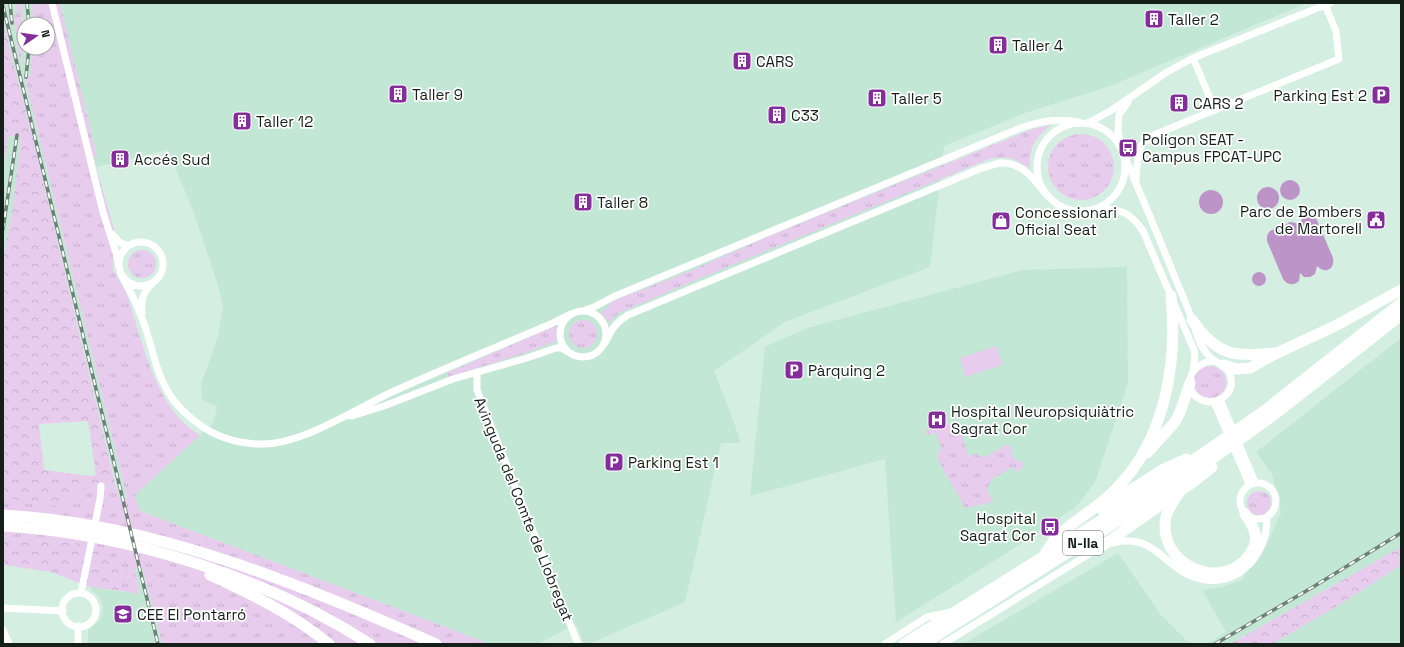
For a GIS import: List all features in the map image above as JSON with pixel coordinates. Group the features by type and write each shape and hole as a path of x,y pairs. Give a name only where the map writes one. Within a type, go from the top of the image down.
{"highway":[{"path":"1220,363 1236,369 1250,368 1277,353 1335,326 1401,290"},
{"path":"1133,468 1155,428 1165,398 1173,339 1171,296"},
{"name":"N-IIa","path":"904,644 1159,484 1264,411 1401,303"},
{"name":"N-IIa","path":"923,644 1178,483 1242,438 1401,315"},
{"path":"1192,320 1200,331 1214,345 1227,351 1237,354 1277,353"},
{"path":"1044,556 1057,537 1116,489 1175,422 1190,383"},
{"path":"1102,546 1196,480 1242,438"},
{"path":"1074,523 1104,508 1164,469 1212,447"},
{"path":"1179,493 1171,504 1166,516 1165,526 1167,538 1176,556 1191,567 1201,571 1214,573 1227,570 1248,557 1256,542 1255,533 1245,514"},
{"path":"3,514 31,516 106,528 161,541 217,558 356,608 436,644"},
{"path":"3,526 83,536 126,544 219,571 288,598 355,634 370,644"},
{"path":"164,554 234,586 264,602 295,620 329,644"}],"street":[{"path":"52,3 103,212 116,252 120,271 142,318 155,362 166,388 184,412 196,423 210,433 242,443 258,444 288,440 334,421 391,392 578,311 594,307 622,293 1035,122 1054,120 1088,123 1103,128 1113,136 1121,146"},
{"path":"1088,123 1112,110 1167,72 1193,58 1328,4 1336,30 1339,59 1156,134 1143,143 1138,153 1136,182"},
{"path":"1193,58 1215,110"},
{"path":"334,421 384,406 452,380 556,348 561,348 579,357 587,357 595,354 601,349 612,328 617,322 628,315 982,168 1001,163 1018,166 1030,174 1046,194 1057,204 1070,210 1085,211 1099,208 1122,211 1137,222 1146,236 1194,350 1195,357 1190,378 1192,391 1198,398 1205,402 1217,400 1226,395 1232,386 1228,369 1204,352 1121,146 1118,130 1119,115 1130,98"},
{"path":"1046,194 1040,181 1037,168 1038,155 1044,143 1052,133 1063,126 1079,122"},
{"path":"1099,208 1111,200 1120,190 1125,177 1126,166 1124,154"},
{"path":"109,230 120,243 130,245"},
{"path":"142,318 142,295 146,289 156,281 161,275 163,260 160,253 150,244 137,242 125,249 121,254 119,261 120,271 125,279 131,284 137,286 144,286 156,281"},
{"path":"585,310 592,312 603,321 607,336 605,343"},
{"path":"571,314 565,319 561,326 560,334 563,346 572,354"},
{"path":"1193,370 1203,363 1220,363"},
{"name":"Avinguda del Comte de Llobregat","path":"477,372 476,390 578,644"},
{"path":"1217,400 1252,483"},
{"path":"1252,483 1266,484 1272,489 1276,496 1275,509 1267,517 1259,520 1245,514 1240,506 1240,496 1242,491 1252,483"},
{"path":"82,593 100,499 101,486"},
{"path":"943,644 1102,546 1123,541 1146,545 1158,552 1180,571 1192,577 1206,581 1232,577 1242,571 1256,558 1265,536 1267,517"},
{"path":"76,593 82,593 91,598 94,602 96,613 90,623 84,626 78,626 66,620 63,611 65,602 68,598 76,593"},
{"path":"3,608 63,611"},
{"path":"885,644 927,617 956,611"},
{"path":"78,626 78,644"},
{"path":"3,630 9,644"}],"shaded area":[{"path":"3,3 15,3 18,13 14,15 16,29 16,56 19,56 21,64 22,56 32,56 31,76 24,76 127,498 120,500 32,135 10,51 3,16"},
{"path":"22,3 32,3 33,16 22,16"},
{"path":"60,3 1307,3 1110,86 1028,112 944,146 930,267 785,322 714,371 741,443 721,443 685,602 589,644 584,644 576,624 538,644 490,644 140,511 134,495 213,423 217,407 202,399 201,384 218,337 223,305 194,213 168,150 96,167 94,158 97,156"},
{"path":"9,136 22,138 12,213 3,259 3,167"},
{"path":"1290,180 1297,183 1300,190 1297,197 1290,200 1283,197 1280,190 1283,183"},
{"path":"1268,187 1276,190 1279,198 1276,206 1268,209 1260,206 1257,198 1260,190"},
{"path":"1211,190 1219,194 1223,202 1219,210 1211,214 1203,210 1199,202 1203,194"},
{"path":"1307,215 1313,216 1317,220 1333,258 1333,262 1329,270 1323,270 1317,266 1315,274 1310,277 1304,277 1300,273 1299,281 1295,284 1286,283 1267,241 1267,237 1272,230 1277,230 1283,233 1285,225 1290,222 1296,223 1300,226 1302,218"},
{"name":"Hospital Neuropsiquiàtric Sagrat Cor","path":"1127,267 1128,383 1095,482 1076,507 1005,554 896,622 885,459 750,496 765,347 807,328 1023,270"},
{"path":"1256,272 1262,272 1266,276 1266,282 1262,286 1256,286 1252,282 1252,276"},
{"path":"1401,338 1401,547 1230,644 1207,644 1226,632 1202,590 1222,587 1241,580 1266,546 1281,512 1272,474 1256,452"},
{"path":"1118,553 1161,615 1190,644 963,644"},
{"path":"1401,565 1401,644 1270,644 1339,605"},
{"name":"CEE El Pontarró","path":"142,566 162,644 88,644 88,630 100,620 103,607 99,596 91,590 90,587 140,594 135,568"}],"green space":[{"path":"15,3 22,3 22,16 16,16 16,31 14,15 18,13"},
{"path":"32,3 60,3 97,157 94,158 96,167 114,229 113,270 126,291 148,360 163,394 172,409 183,422 200,435 135,495 140,511 490,644 162,644 142,566 135,569 140,594 122,591 121,565 72,543 3,538 3,499 19,500 51,506 66,500 74,490 116,487 120,500 127,498 24,75 31,76 32,56 56,56 56,16 33,16"},
{"path":"3,16 10,51 32,135 116,487 74,490 64,502 50,507 18,500 3,499 3,259 12,213 21,138 9,136 3,167","holes":["88,421 96,475 90,476 44,470 39,424"]},
{"path":"20,56 22,56 21,65"},
{"path":"1051,125 1037,139 1032,148 1030,168 1011,158 992,158 696,280 619,313 609,322 601,313 613,301 690,271 774,234 1032,129"},
{"path":"1074,134 1088,134 1100,139 1109,148 1114,160 1112,180 1105,191 1088,200 1074,200 1062,195 1053,186 1048,174 1048,160 1053,148 1062,139"},
{"path":"142,250 152,254 156,264 152,274 142,278 132,274 128,264 132,254"},
{"path":"583,320 589,321 593,324 596,328 596,340 593,344 589,347 583,348 577,347 573,344 570,340 569,334 570,328 573,324 577,321"},
{"path":"557,325 557,341 525,353 449,377 447,373"},
{"path":"997,346 1002,365 965,377 960,358"},
{"path":"1210,366 1216,367 1223,373 1226,382 1225,388 1219,395 1210,398 1204,397 1197,391 1194,382 1195,376 1201,369"},
{"path":"959,421 968,455 976,454 981,457 987,456 1008,444 1011,447 1012,456 1018,461 1025,463 1021,469 1016,472 1013,467 992,479 987,489 993,502 965,508 937,458 941,447 936,433 927,435 925,431"},
{"path":"1259,491 1267,495 1271,503 1267,511 1259,515 1251,511 1247,503 1251,495"},
{"path":"3,538 72,543 114,558 121,565 122,591 90,587 51,572 3,565"},
{"path":"1401,547 1401,565 1339,605 1272,644 1230,644"}],"railway":[{"path":"10,3 12,23"},
{"path":"27,3 28,16"},
{"path":"3,6 158,644"},
{"path":"26,77 28,56"},
{"path":"3,229 17,135"},
{"path":"1215,644 1313,587 1401,533"}],"place":[{"name":"Taller 2","path":"1154,19"},
{"name":"Taller 4","path":"998,45"},
{"name":"CARS","path":"742,61"},
{"name":"Taller 9","path":"398,94"},
{"name":"Parking Est 2","path":"1381,95"},
{"name":"Taller 5","path":"877,98"},
{"name":"CARS 2","path":"1179,103"},
{"name":"C33","path":"777,115"},
{"name":"Taller 12","path":"242,121"},
{"name":"Polígon SEAT - Campus FPCAT-UPC","path":"1128,148"},
{"name":"Accés Sud","path":"120,159"},
{"name":"Taller 8","path":"583,202"},
{"name":"Parc de Bombers de Martorell","path":"1376,220"},
{"name":"Concessionari Oficial Seat","path":"1001,221"},
{"name":"Pàrquing 2","path":"794,370"},
{"name":"Hospital Neuropsiquiàtric Sagrat Cor","path":"937,420"},
{"name":"Parking Est 1","path":"614,462"},
{"name":"Hospital Sagrat Cor","path":"1050,527"},
{"name":"CEE El Pontarró","path":"123,614"}]}
